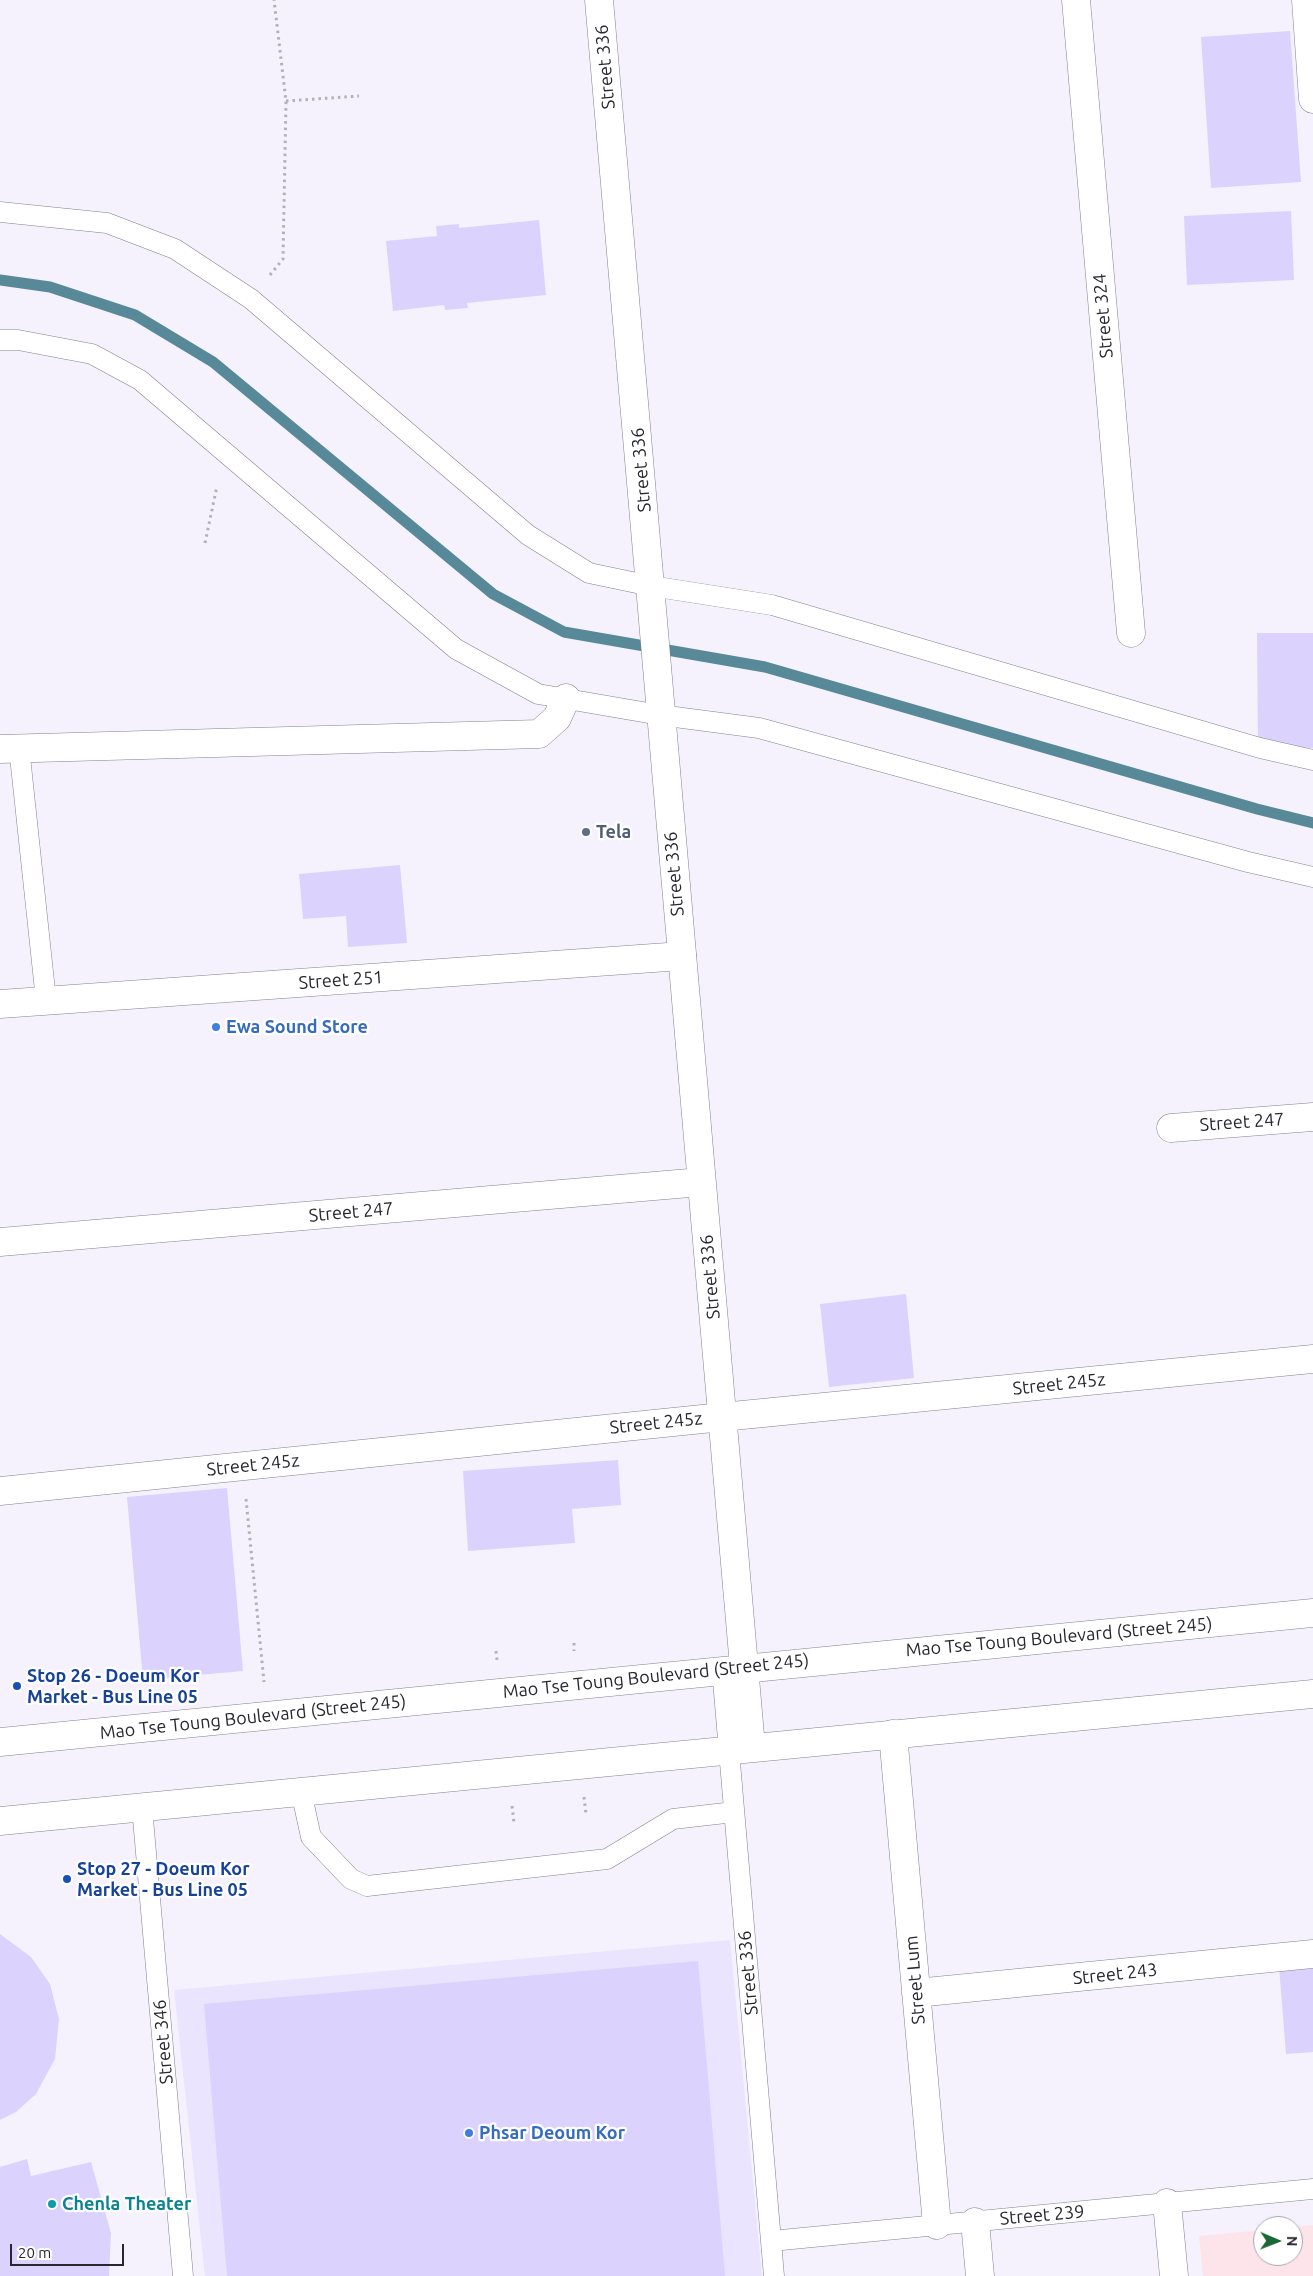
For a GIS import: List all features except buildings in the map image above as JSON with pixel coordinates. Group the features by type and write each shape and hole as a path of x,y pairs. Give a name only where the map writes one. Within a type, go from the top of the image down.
{"street":[{"name":"Street 336","path":"599,0 722,1416 733,1668 740,1748"},
{"name":"Street 324","path":"1076,0 1131,633"},
{"path":"1306,0 1313,99"},
{"path":"9,748 539,734 556,718 566,698"},
{"name":"Street 251","path":"0,1004 682,956"},
{"name":"Street 247","path":"1171,1128 1313,1116"},
{"name":"Street 247","path":"0,1242 702,1182"},
{"name":"Street 245z","path":"0,1491 722,1416 1313,1359"},
{"name":"Mao Tse Toung Boulevard (Street 245)","path":"0,1742 733,1668 1313,1613"},
{"path":"0,1821 1313,1694"},
{"name":"Street Lum","path":"893,1734 937,2226"},
{"name":"Street 243","path":"916,1993 1313,1954"},
{"path":"1166,2204 1174,2276"},
{"path":"975,2222 980,2276"}],"lane":[{"path":"0,212 107,223 175,249 251,299 528,535 588,573 652,597 772,606 1260,748 1313,760"},
{"path":"0,340 18,340 92,354 140,380 456,649 538,694 660,707 759,728 1248,862 1313,877"},
{"path":"9,748 46,1000"},
{"name":"Street 336","path":"740,1748 734,1812 774,2276"},
{"path":"301,1791 311,1837 351,1879 368,1886 607,1858 673,1819 734,1812"},
{"name":"Street 346","path":"142,1807 183,2276"},
{"name":"Street 239","path":"771,2241 1313,2190"}],"path":[{"path":"251,299 283,259 286,101 274,0"},
{"path":"286,101 359,96"},
{"path":"205,543 224,451"},
{"path":"243,1466 268,1715"}],"shaded area":[{"name":"Phsar Deoum Kor","path":"730,1940 762,2276 205,2276 174,1990"},
{"path":"1313,2225 1313,2276 1203,2276 1199,2236 1253,2231 1253,2266 1303,2266 1303,2226"}],"waterway":[{"path":"0,280 50,287 135,315 213,362 493,594 564,632 765,667 1257,809 1313,823"}],"place":[{"name":"Tela","path":"586,832"},
{"name":"Ewa Sound Store","path":"216,1027"},
{"name":"Stop 26 - Doeum Kor Market - Bus Line 05","path":"17,1686"},
{"name":"Stop 27 - Doeum Kor Market - Bus Line 05","path":"67,1879"},
{"name":"Phsar Deoum Kor","path":"469,2133"},
{"name":"Chenla Theater","path":"52,2204"}]}
